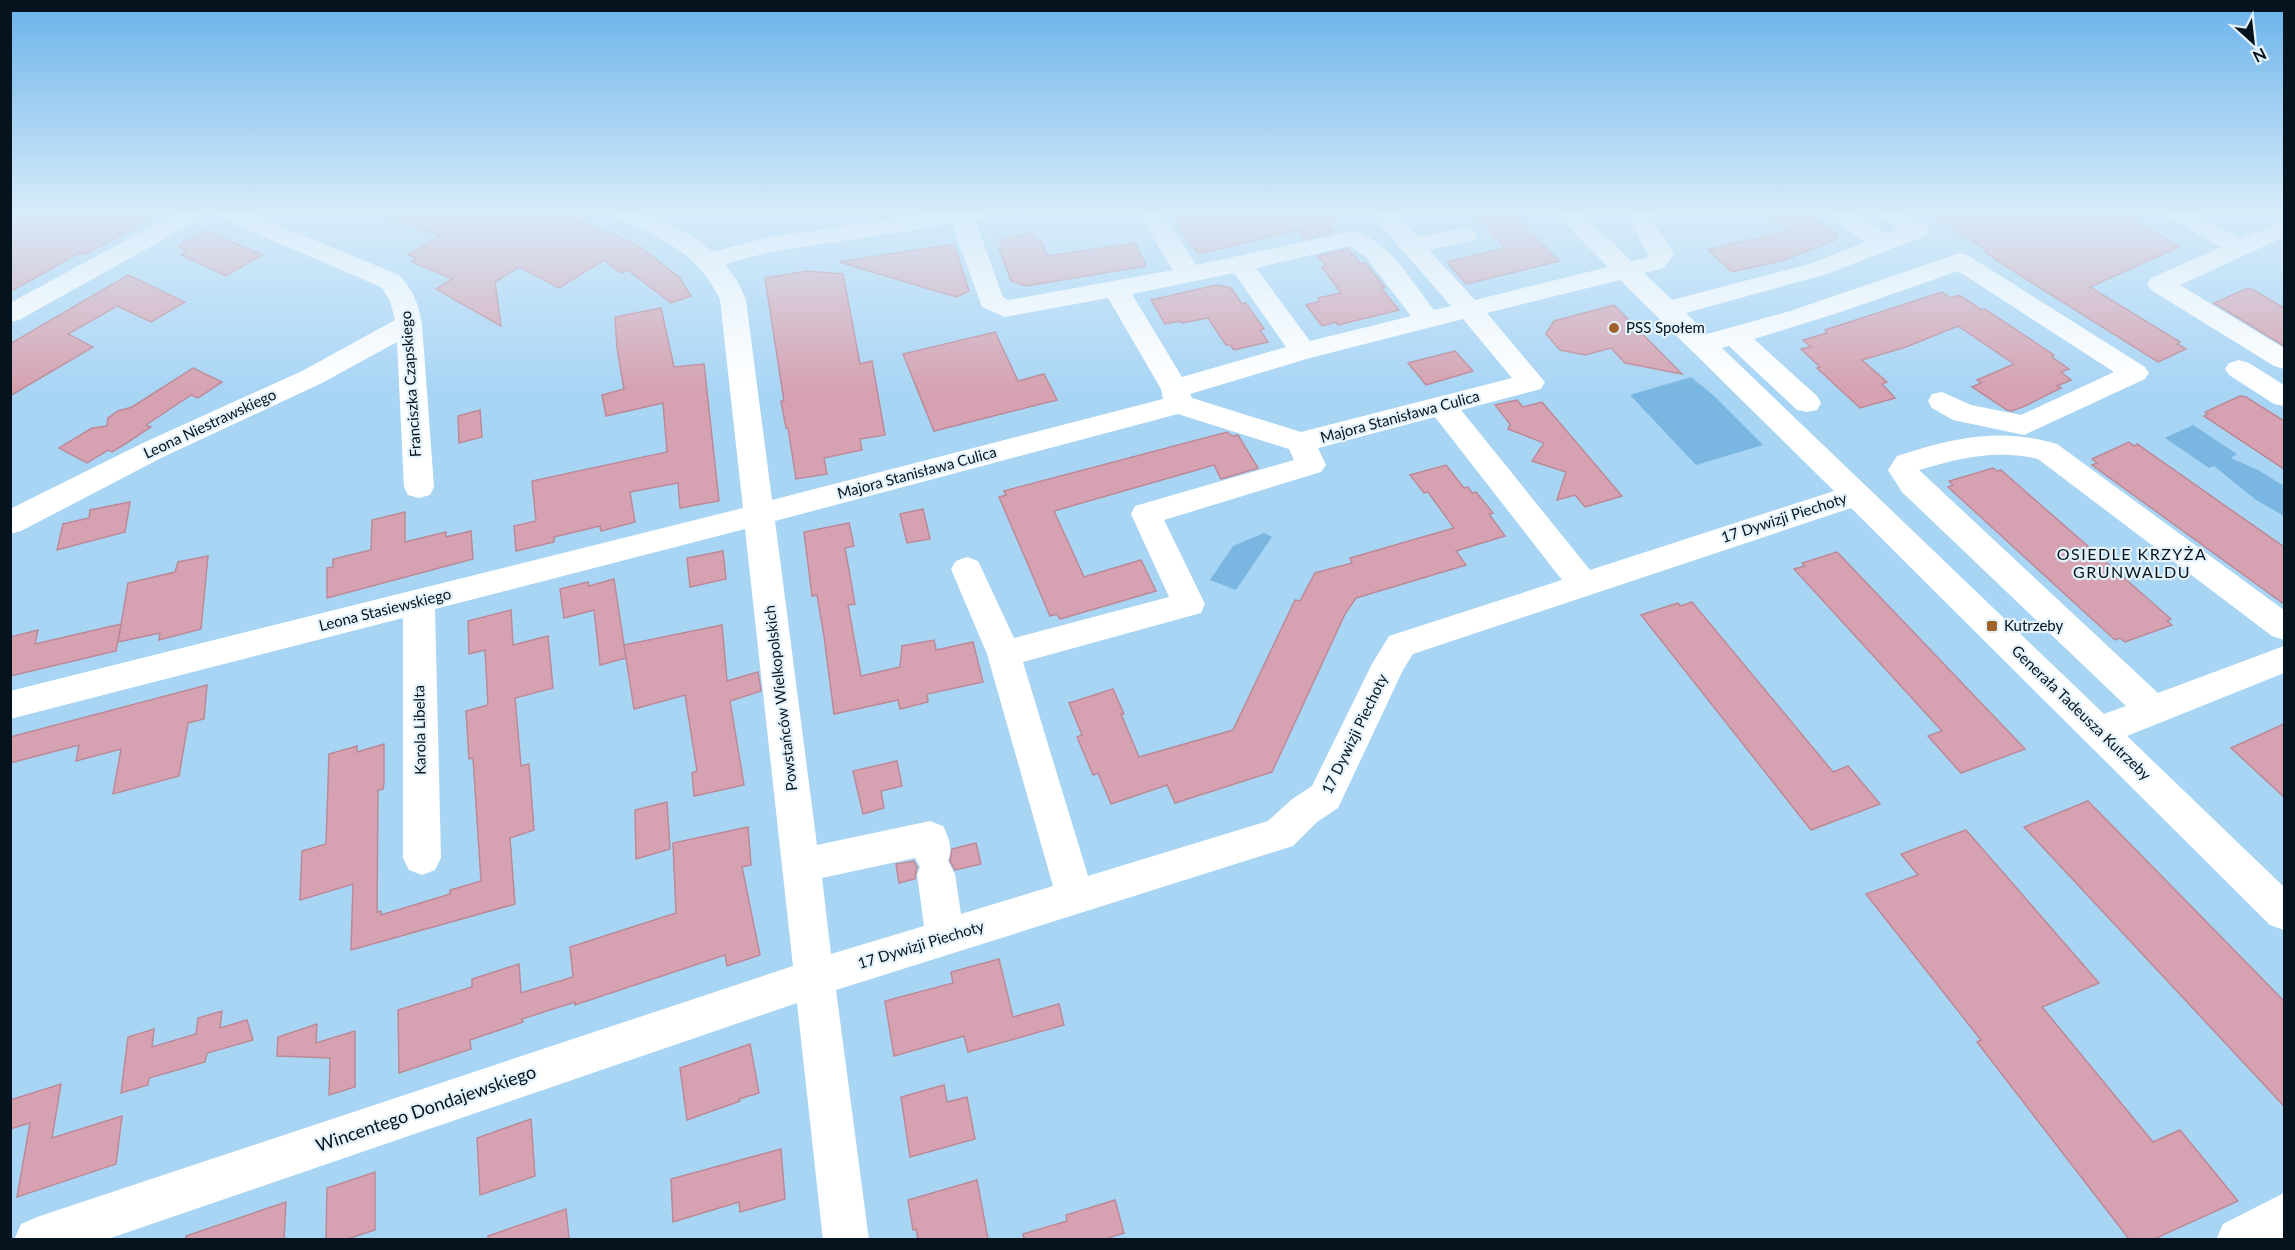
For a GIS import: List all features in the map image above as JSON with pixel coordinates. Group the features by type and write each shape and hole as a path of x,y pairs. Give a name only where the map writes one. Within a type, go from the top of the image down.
{"street":[{"path":"10,314 87,271"},
{"name":"Franciszka Czapskiego","path":"365,271 390,282 402,295 409,324 419,487"},
{"name":"Powstańców Wielkopolskich","path":"719,271 732,300 846,1239"},
{"path":"983,271 991,301 1005,309 1203,271"},
{"path":"1245,271 1303,351"},
{"path":"1390,271 1428,320"},
{"path":"1436,271 1470,310"},
{"name":"Majora Stanisława Culica","path":"759,514 1177,396 1303,351 1625,271"},
{"name":"Generała Tadeusza Kutrzeby","path":"1626,271 2284,912"},
{"path":"1667,310 1809,271"},
{"path":"1702,344 1736,336 1849,301 1931,271"},
{"path":"1942,401 1963,413 2025,425 2135,373 1976,271"},
{"path":"2188,271 2160,284 2284,360"},
{"path":"1116,289 1177,396"},
{"name":"Majora Stanisława Culica","path":"1177,396 1301,442 1531,382 1470,310"},
{"name":"Leona Niestrawskiego","path":"10,523 153,450 312,377 409,324"},
{"path":"1736,336 1807,404"},
{"path":"2239,369 2284,397"},
{"path":"1442,406 1583,584"},
{"path":"1004,654 1189,604 1146,514 1311,465 1301,442"},
{"path":"2152,709 1913,484 1903,470 1907,463 1974,444 2022,444 2047,451 2284,627"},
{"name":"17 Dywizji Piechoty","path":"814,978 1280,834 1304,811 1325,797 1389,664 1401,645 1857,495"},
{"name":"Leona Stasiewskiego","path":"10,705 759,514"},
{"path":"967,569 1004,654 1076,897"},
{"name":"Karola Libelta","path":"419,602 422,858"},
{"path":"2100,731 2284,659"},
{"path":"801,866 930,838 945,938"},
{"name":"Wincentego Dondajewskiego","path":"37,1239 814,978"},
{"path":"2239,1239 2284,1216"}],"shaded area":[{"path":"1691,377 1713,395 1763,445 1696,465 1630,395"},
{"path":"2193,425 2237,454 2231,458 2258,470 2284,486 2284,516 2256,500 2214,466 2209,468 2165,438"},
{"path":"1264,533 1272,537 1236,590 1210,580 1233,546"}],"building":[{"path":"10,271 47,271 10,292"},
{"path":"216,271 234,271 226,276"},
{"path":"434,271 512,271 495,282 501,326 436,289 452,279"},
{"path":"527,271 586,271 559,288"},
{"path":"630,271 672,271 679,277 691,296 671,303"},
{"path":"805,271 843,274 860,364 872,361 885,435 860,439 862,450 824,458 827,474 796,479 781,401 784,401 765,278"},
{"path":"870,271 963,271 969,291 956,297"},
{"path":"1007,271 1114,271 1026,286 1011,281"},
{"path":"1325,271 1372,271 1385,287 1381,288 1399,310 1338,325 1336,322 1322,326 1306,305 1320,301 1318,298 1341,293"},
{"path":"1455,271 1517,271 1466,284"},
{"path":"2014,271 2125,271 2090,287 2180,342 2177,344 2186,349 2158,362"},
{"path":"128,275 185,302 151,322 117,306 68,334 93,347 10,396 10,344"},
{"path":"1216,285 1231,288 1242,304 1246,303 1264,329 1260,330 1268,342 1234,350 1230,345 1226,345 1208,318 1165,324 1151,300"},
{"path":"2246,289 2252,289 2284,308 2284,346 2214,303"},
{"path":"1942,292 1951,298 1959,295 1982,310 1985,309 2054,355 2052,357 2069,369 2061,372 2071,380 2057,386 2061,388 2025,406 2012,411 2007,410 1972,387 1981,383 1977,380 2014,364 1958,326 1906,347 1862,360 1887,382 1882,384 1895,398 1860,408 1817,368 1820,367 1801,349 1811,347 1803,340 1827,333 1825,330"},
{"path":"1614,305 1682,374 1625,363 1611,348 1585,355 1560,350 1546,334 1554,321"},
{"path":"661,308 674,367 704,364 719,501 680,508 678,483 630,492 635,522 601,531 600,526 554,537 554,542 516,551 514,526 536,521 532,481 667,452 663,403 606,416 602,395 624,389 617,348 615,317"},
{"path":"995,332 1018,381 1044,374 1057,400 934,431 903,354"},
{"path":"1455,351 1473,371 1426,385 1408,363"},
{"path":"193,368 222,382 198,398 191,395 146,425 151,427 112,452 108,450 87,463 59,448 92,428 107,426 108,418 118,411 132,407"},
{"path":"2240,396 2246,397 2284,421 2284,469 2204,416 2208,414 2205,412"},
{"path":"1517,400 1523,407 1542,402 1622,496 1585,507 1575,495 1557,500 1566,472 1532,461 1544,443 1508,429 1510,424 1495,405"},
{"path":"480,410 482,437 459,443 458,416"},
{"path":"1227,432 1232,436 1238,435 1258,468 1221,479 1214,465 1054,511 1084,577 1141,560 1156,591 1060,619 1057,614 1050,616 999,497 1006,495 1004,491"},
{"path":"2129,442 2134,446 2137,444 2284,547 2284,604 2092,465 2097,463 2092,459"},
{"path":"1446,465 1464,488 1468,487 1472,493 1476,492 1493,513 1489,514 1505,536 1456,551 1466,565 1356,598 1345,614 1272,772 1175,803 1167,785 1111,804 1098,773 1093,775 1077,737 1082,735 1069,703 1113,689 1139,757 1233,730 1295,600 1300,601 1315,573 1352,563 1350,558 1454,528 1428,492 1424,493 1410,475"},
{"path":"1993,468 1997,471 2001,470 2171,619 2167,621 2172,625 2125,642 2120,638 2115,640 1948,487 1953,485 1949,481"},
{"path":"130,502 125,532 57,550 63,524 89,518 90,510"},
{"path":"923,509 930,539 907,543 900,514"},
{"path":"405,512 405,542 446,532 446,537 471,531 473,559 327,598 327,568 333,567 333,559 371,550 372,520"},
{"path":"849,523 854,546 845,548 855,604 848,605 861,676 900,667 902,646 934,640 936,650 973,642 983,682 927,694 928,702 900,709 898,700 834,714 824,636 817,595 812,596 804,532"},
{"path":"723,551 726,579 690,587 687,558"},
{"path":"1837,552 2025,749 1961,773 1928,736 1942,731 1794,569 1805,566 1802,563"},
{"path":"208,556 201,629 159,640 160,633 118,642 128,583 175,572 178,562"},
{"path":"614,579 626,658 600,665 594,610 564,618 560,589 588,582 589,586"},
{"path":"1692,602 1833,772 1848,766 1880,804 1811,830 1641,615 1678,603 1680,606"},
{"path":"511,610 513,645 548,636 553,688 515,698 521,766 529,764 534,830 510,838 515,904 351,950 353,884 300,900 302,851 326,844 329,754 357,746 357,752 384,744 384,783 383,789 378,790 377,912 381,911 381,915 450,894 450,890 481,881 473,758 469,759 466,711 488,705 485,650 469,654 468,621"},
{"path":"121,624 116,651 10,676 10,637 38,630 35,644"},
{"path":"722,625 727,681 758,672 761,691 730,701 744,785 694,796 692,773 697,771 685,695 634,709 624,645"},
{"path":"207,685 204,719 188,723 179,776 113,794 121,749 76,761 79,745 10,763 10,737"},
{"path":"2284,724 2284,797 2231,748"},
{"path":"897,761 902,786 881,791 884,808 863,814 853,771"},
{"path":"2088,801 2284,1001 2284,1106 2024,827"},
{"path":"667,802 670,849 636,859 635,810"},
{"path":"748,827 751,865 742,867 760,955 727,966 725,955 575,1005 575,1002 522,1019 523,1022 470,1040 471,1049 399,1073 398,1010 472,987 472,979 519,964 521,993 573,977 570,947 676,913 673,843"},
{"path":"1966,830 2099,983 2042,1007 2153,1142 2180,1130 2238,1201 2154,1239 2129,1239 1977,1042 1981,1040 1866,894 1918,875 1901,854"},
{"path":"976,843 981,864 955,870 950,861 952,849"},
{"path":"914,861 917,867 915,879 899,883 896,864"},
{"path":"999,959 1013,1017 1059,1004 1064,1025 968,1052 964,1036 894,1056 885,1001 953,983 951,972"},
{"path":"222,1011 220,1028 247,1020 253,1040 207,1053 205,1062 149,1078 148,1085 121,1093 128,1037 154,1029 152,1047 196,1034 198,1018"},
{"path":"317,1024 316,1043 355,1031 355,1087 329,1095 330,1058 277,1056 278,1037"},
{"path":"750,1044 759,1093 687,1120 680,1068"},
{"path":"61,1084 52,1138 122,1116 116,1164 17,1197 30,1123 10,1129 10,1100"},
{"path":"944,1085 947,1102 967,1097 975,1139 910,1157 901,1097"},
{"path":"531,1119 535,1176 480,1195 477,1138"},
{"path":"781,1149 785,1199 740,1212 739,1202 673,1222 671,1179"},
{"path":"375,1172 375,1230 347,1239 326,1239 327,1188"},
{"path":"977,1180 988,1239 918,1239 916,1229 913,1230 908,1200"},
{"path":"1115,1200 1124,1233 1105,1239 1024,1239 1023,1234 1067,1221 1066,1215"},
{"path":"286,1202 284,1239 186,1239 186,1236"},
{"path":"566,1209 569,1239 488,1239 488,1236"}],"place":[{"name":"PSS Społem","path":"1614,328"},
{"name":"Kutrzeby","path":"1992,626"}],"district":[{"name":"OSIEDLE KRZYŻA GRUNWALDU","path":"2132,563"}]}
